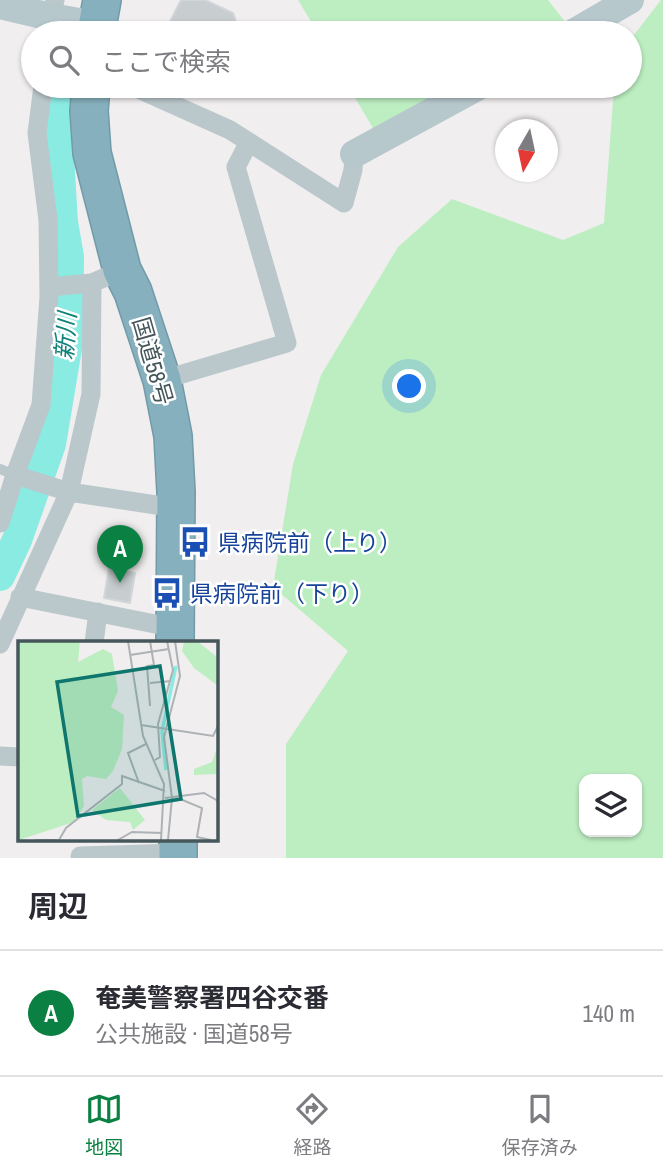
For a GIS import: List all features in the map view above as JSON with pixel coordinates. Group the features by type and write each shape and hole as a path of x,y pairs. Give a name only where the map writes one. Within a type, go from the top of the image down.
{"highway":[{"name":"国道58号","path":"90,98 92,153 107,277 133,292 162,380 173,436 176,508 175,635"}],"street":[{"path":"594,21 630,0"},
{"path":"1,4 52,17 95,20"},
{"path":"0,523 8,472 41,405 49,287 48,220 37,133 41,98"},
{"path":"159,98 230,130 344,203 353,170 354,154 457,98"},
{"path":"162,380 287,344 236,167 249,142"},
{"path":"0,644 69,492 91,394 107,277 49,287"},
{"path":"8,472 69,492 176,508"},
{"path":"20,597 98,612 175,635"},
{"path":"94,641 98,612"},
{"path":"0,756 18,757"},
{"path":"80,851 178,850"}],"green space":[{"path":"298,0 548,0 564,21 311,21"},
{"path":"663,0 663,858 286,858 286,744 348,651 273,587 293,464 321,375 398,247 452,199 563,240 604,223 613,98 642,98 642,25"},
{"path":"355,98 432,98 374,130"}],"building":[{"path":"181,0 205,0 233,13 236,21 170,21"},
{"path":"109,568 135,573 130,603 104,598"}],"waterway":[{"name":"新川","path":"0,576 17,540 51,444 68,342 69,257 63,222 59,156 61,98"}],"place":[{"name":"県病院前（上り）","path":"195,542"},
{"name":"奄美警察署四谷交番","path":"120,583"},
{"name":"県病院前（下り）","path":"167,593"}]}
